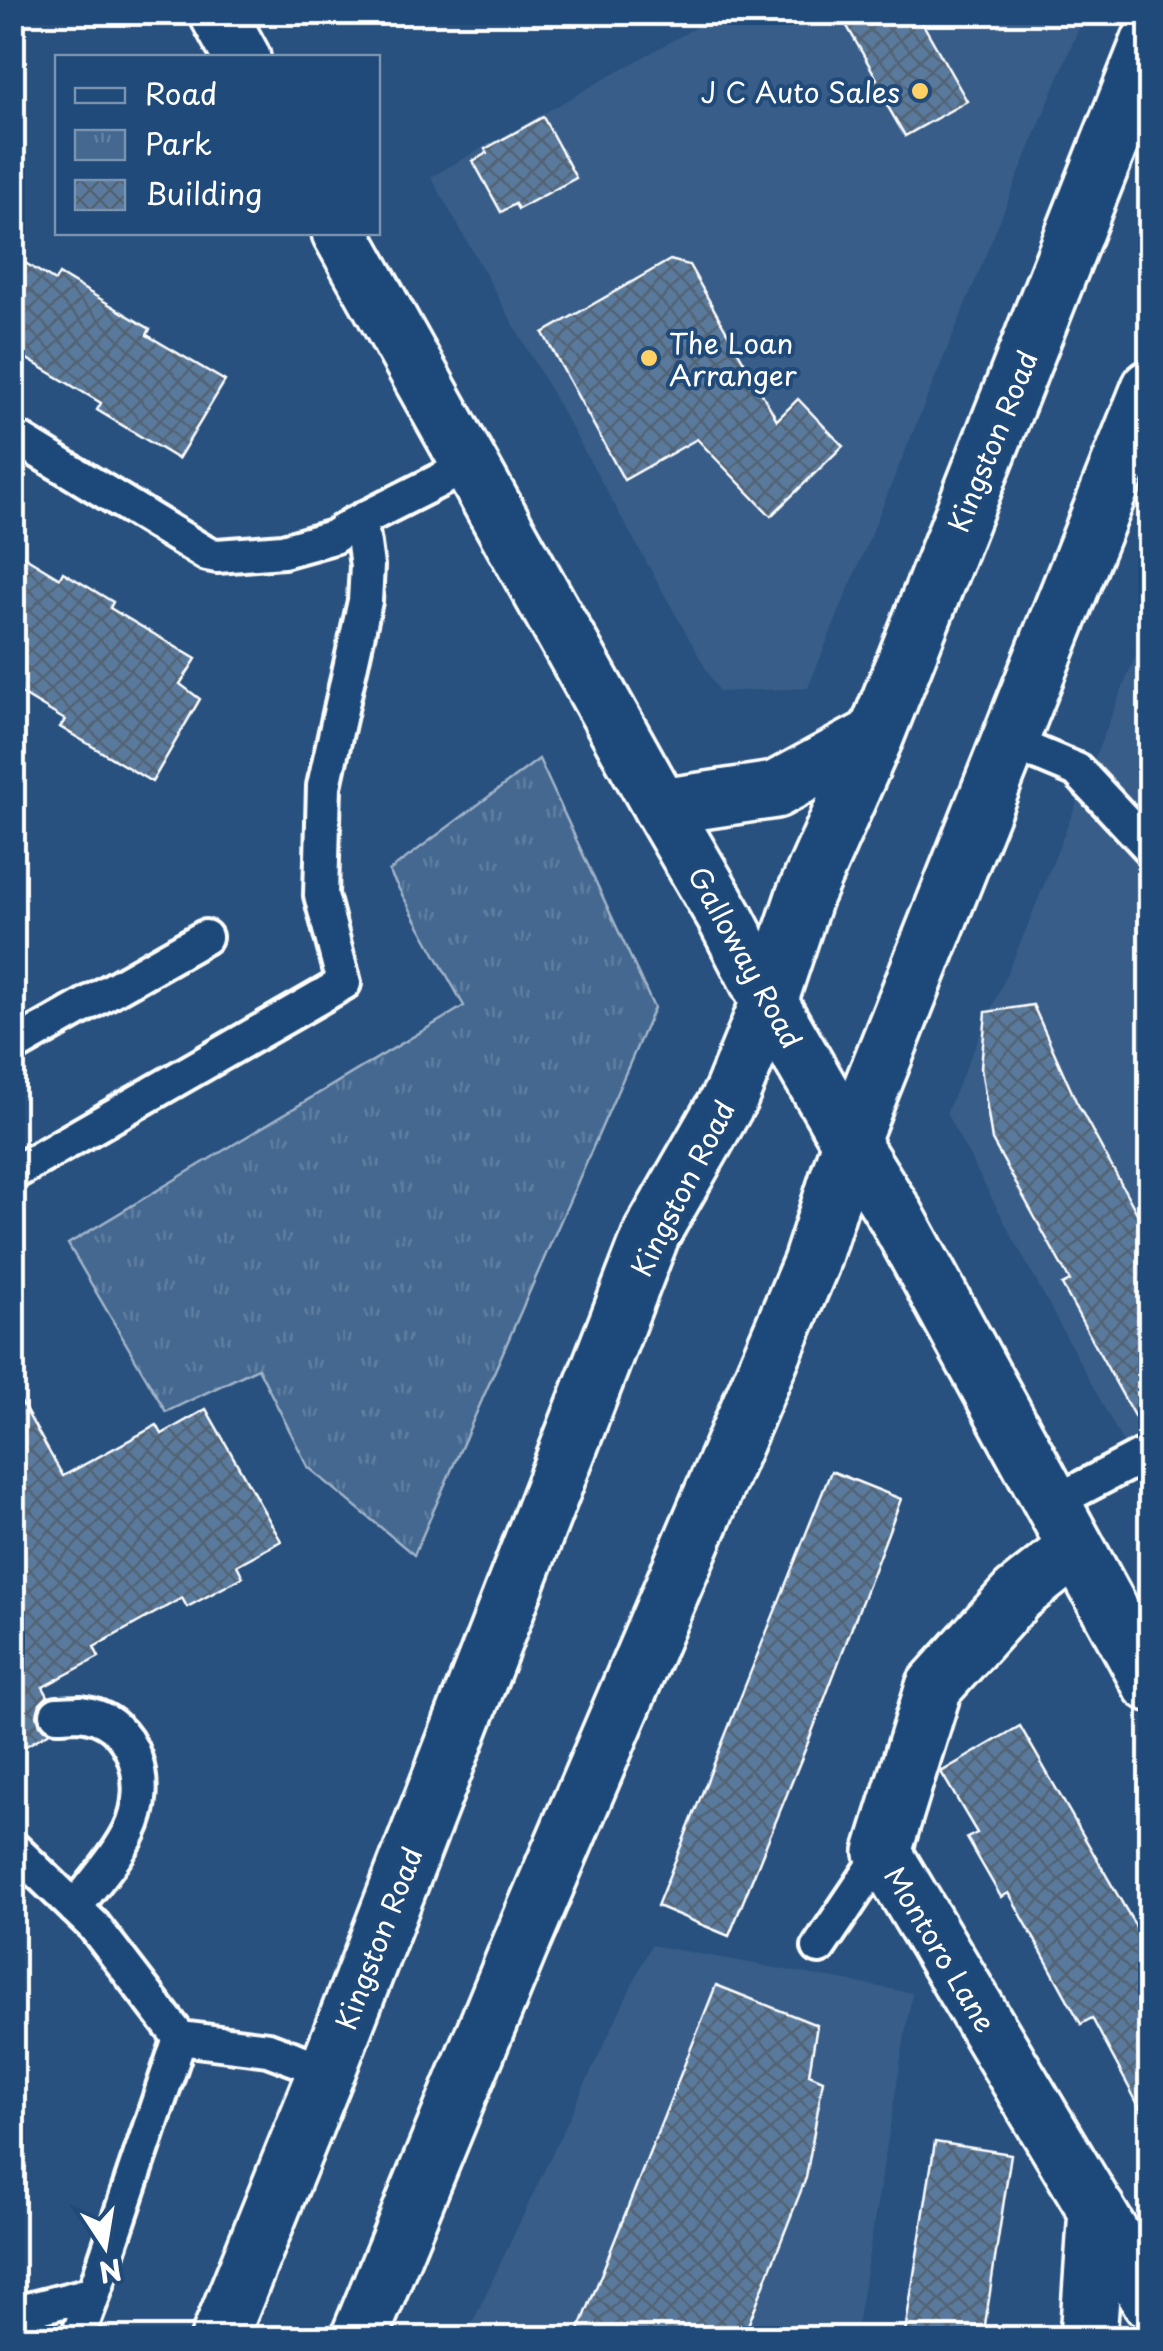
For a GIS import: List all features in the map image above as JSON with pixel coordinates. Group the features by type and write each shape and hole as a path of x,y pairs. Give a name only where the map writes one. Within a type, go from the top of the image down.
{"main road":[{"path":"217,12 240,55"},
{"name":"Kingston Road","path":"219,2338 652,1232 731,1095 769,1002 804,896 876,735 1150,41"},
{"name":"Galloway Road","path":"342,235 726,917 769,1002 896,1216 1064,1526 1144,1657"},
{"path":"359,2338 519,1948 810,1263 850,1142 1150,388"},
{"path":"661,807 775,790 876,735"},
{"name":"Montoro Lane","path":"1064,1526 1018,1595 934,1687 883,1852 1150,2300"},
{"path":"1088,2338 1097,2210"}],"lane":[{"path":"12,435 207,554 231,556 283,551 334,537 470,465"},
{"path":"12,1174 344,983 321,895 324,786 365,601 364,544 362,532 354,524"},
{"path":"1010,742 1077,770 1150,848"},
{"path":"12,1047 205,937"},
{"path":"1064,1526 1150,1452"},
{"path":"57,1714 83,1713 107,1723 127,1741 139,1768 141,1797 130,1831 75,1908"},
{"path":"12,1847 94,1926 180,2038 268,2050 326,2072"},
{"path":"819,1947 883,1852"},
{"path":"77,2338 180,2038"},
{"path":"12,2314 94,2293"}],"shaded area":[{"path":"712,13 1085,13 808,688 719,692 431,177 714,17"},
{"path":"1150,620 1150,1493 946,1113 1025,932"},
{"path":"651,1945 912,1993 855,2338 465,2338"}],"green space":[{"path":"539,759 654,1008 414,1555 308,1467 258,1368 166,1412 68,1244 464,1006 389,871"}],"building":[{"path":"839,12 916,12 967,101 905,136"},
{"path":"543,117 576,178 518,209 515,204 501,212 473,161 487,153 485,149"},
{"path":"12,255 55,281 59,274 150,329 147,335 225,381 178,459 97,410 101,403 12,350"},
{"name":"The Loan Arranger","path":"670,260 689,265 777,420 798,399 843,446 771,516 697,439 624,480 543,333"},
{"path":"12,549 60,578 63,572 113,602 110,608 196,659 180,684 200,699 152,782 60,727 65,720 12,688"},
{"path":"1033,1005 1076,1101 1150,1237 1150,1432 1144,1434 1062,1285 1070,1281 992,1140 981,1068 986,1012"},
{"path":"12,1386 63,1476 157,1425 162,1434 206,1409 281,1541 237,1565 243,1577 187,1607 182,1598 94,1647 99,1657 43,1687 48,1696 37,1715 40,1725 50,1732 12,1754"},
{"path":"831,1471 901,1499 729,1936 657,1906"},
{"path":"1020,1726 1150,1951 1150,2127 1092,2018 1081,2024 1009,1893 1001,1897 967,1838 977,1833 941,1772"},
{"path":"716,1985 817,2025 809,2074 823,2080 806,2178 743,2338 576,2338"},
{"path":"935,2142 1011,2154 983,2338 904,2338"}],"place":[{"name":"J C Auto Sales","path":"920,91"},
{"name":"The Loan Arranger","path":"649,358"}]}
